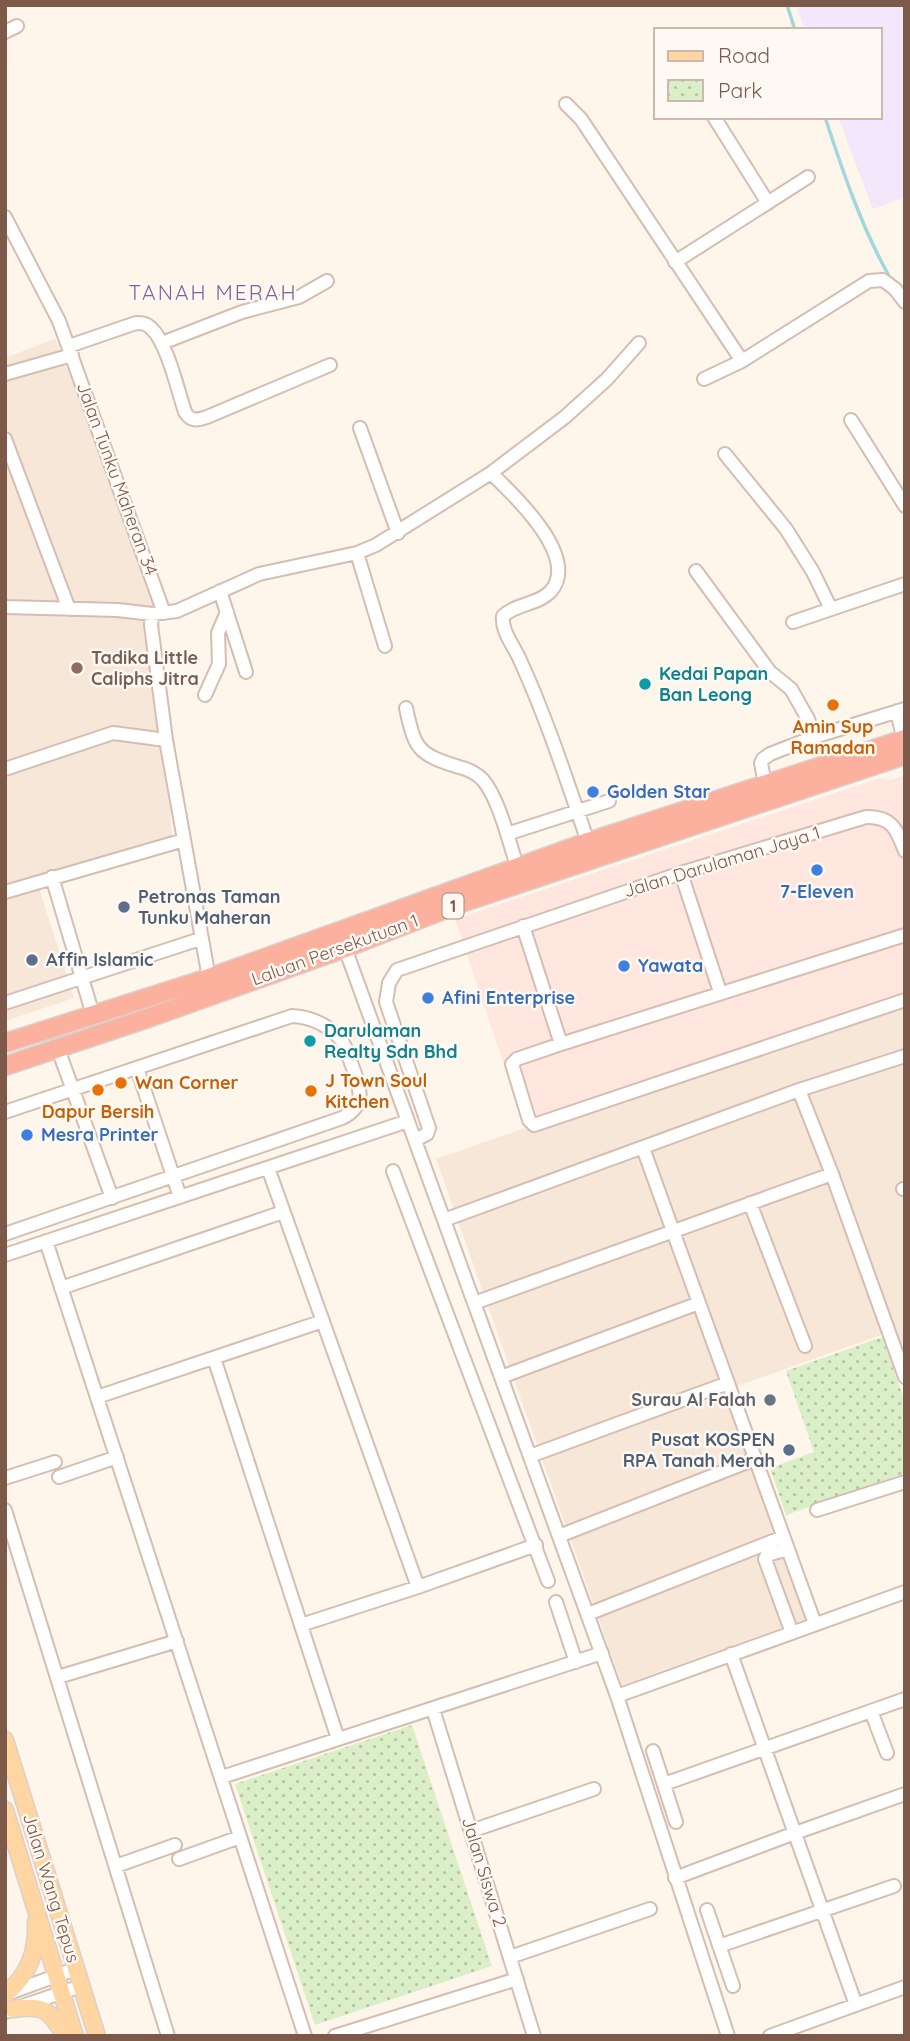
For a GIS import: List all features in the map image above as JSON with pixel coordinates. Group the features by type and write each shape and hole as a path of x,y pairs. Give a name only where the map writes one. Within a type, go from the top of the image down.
{"highway":[{"name":"Laluan Persekutuan 1","path":"5,1043 209,978 588,842 765,785 904,745"},
{"name":"Laluan Persekutuan 1","path":"5,1066 345,948 476,898 904,745"}],"main road":[{"name":"Jalan Wang Tepus","path":"5,1740 96,2036"},
{"name":"Jalan Wang Tepus","path":"5,1810 75,2036"},
{"path":"6,1994 20,1982 32,1956 36,1933 35,1905"},
{"path":"9,2011 41,2008 52,2016 65,2036"}],"street":[{"path":"566,104 581,119 742,361"},
{"path":"715,119 768,202"},
{"path":"675,262 808,177"},
{"name":"Jalan Tunku Maheran 34","path":"5,217 59,321 158,613 151,625 166,740 209,978"},
{"path":"704,379 742,361 869,281 883,280 890,284 905,302"},
{"path":"162,343 242,312 299,297 327,281"},
{"path":"5,374 70,351 136,323 144,323 154,330 162,343 185,412 194,420 330,365"},
{"path":"5,607 158,613 177,611 269,571 357,553 398,533 491,473 565,417 607,379 639,343"},
{"path":"851,420 905,506"},
{"path":"360,429 398,533"},
{"path":"5,439 69,609"},
{"path":"726,454 786,529 813,572 831,609"},
{"path":"491,473 535,520 552,547 557,561 557,583 549,593 508,611 502,621 533,687 588,842"},
{"path":"357,553 385,646"},
{"path":"696,571 770,673 791,689 808,719 814,737"},
{"path":"793,622 905,584"},
{"path":"220,591 246,672"},
{"path":"205,695 219,664 218,633 227,612"},
{"path":"406,708 415,740 426,755 467,769 476,774 489,789 517,866"},
{"path":"765,785 761,768 763,759 770,754 814,737 901,710 904,745"},
{"path":"5,769 113,733 166,740"},
{"path":"506,834 609,801"},
{"name":"Jalan Darulaman Jaya 1","path":"392,1022 386,1002 389,983 397,970 681,873 866,817 876,817 896,828 905,851"},
{"path":"5,892 184,840"},
{"path":"681,873 720,992"},
{"path":"52,877 93,1015"},
{"path":"523,926 561,1044"},
{"path":"905,935 561,1044 517,1059 512,1064 529,1120 534,1125 905,1000"},
{"path":"5,1003 201,939"},
{"path":"345,948 602,1653 728,2036"},
{"path":"5,1112 284,1018 301,1016 316,1020 343,1041 359,1086 360,1101 354,1110 342,1118 5,1234"},
{"path":"374,1028 392,1022 429,1128 427,1134 415,1140"},
{"path":"58,1049 112,1198"},
{"path":"444,1220 799,1090 905,1056"},
{"path":"136,1068 180,1198"},
{"path":"799,1090 905,1377"},
{"path":"5,1255 408,1121"},
{"path":"643,1148 815,1625"},
{"path":"268,1168 418,1587"},
{"path":"393,1171 548,1581"},
{"path":"474,1303 832,1174"},
{"path":"750,1203 805,1346"},
{"path":"61,1288 283,1212"},
{"path":"46,1241 305,2036"},
{"path":"501,1377 699,1303"},
{"path":"97,1397 323,1321"},
{"path":"214,1358 338,1739"},
{"path":"530,1456 728,1383"},
{"path":"59,1477 117,1458"},
{"path":"559,1535 755,1459"},
{"path":"5,1478 55,1462"},
{"path":"817,1510 905,1482"},
{"path":"5,1510 168,2036"},
{"path":"587,1614 785,1543"},
{"path":"785,1543 765,1559 792,1633"},
{"path":"301,1625 536,1545"},
{"path":"617,1696 905,1592"},
{"path":"556,1602 576,1662"},
{"path":"58,1677 177,1641"},
{"path":"222,1777 602,1653"},
{"path":"731,1654 856,2005"},
{"path":"664,1784 905,1699"},
{"name":"Jalan Siswa 2","path":"433,1709 534,2036"},
{"path":"871,1711 887,1753"},
{"path":"653,1751 676,1822"},
{"path":"471,1831 594,1789"},
{"path":"675,1878 905,1794"},
{"path":"179,1859 240,1837"},
{"path":"116,1866 174,1845"},
{"path":"719,1946 894,1886"},
{"path":"510,1957 650,1909"},
{"path":"707,1910 733,1986"},
{"path":"6,1994 75,1969"},
{"path":"335,2036 517,1979"},
{"path":"9,2011 81,1986"},
{"path":"770,2036 905,1987"}],"shaded area":[{"path":"796,5 905,5 905,197 873,209 839,119 882,119 882,28 804,28"},
{"path":"55,339 158,594 172,841 38,885 74,998 5,1021 5,358"},
{"path":"905,775 905,996 525,1127 455,919 880,778 891,780"},
{"path":"905,996 905,1391 884,1334 737,1386 818,1615 622,1685 436,1159"}],"green space":[{"path":"882,1337 905,1402 905,1473 786,1515 770,1468 814,1452 786,1371"},
{"path":"412,1725 492,1966 315,2025 235,1784"}],"waterway":[{"path":"787,5 794,28"},
{"path":"826,119 861,217 888,274"}],"place":[{"name":"Tadika Little Caliphs Jitra","path":"77,668"},
{"name":"Kedai Papan Ban Leong","path":"645,684"},
{"name":"Amin Sup Ramadan","path":"833,705"},
{"name":"Golden Star","path":"593,792"},
{"name":"7-Eleven","path":"817,870"},
{"name":"Petronas Taman Tunku Maheran","path":"124,907"},
{"name":"Affin Islamic","path":"32,960"},
{"name":"Yawata","path":"624,966"},
{"name":"Afini Enterprise","path":"428,998"},
{"name":"Darulaman Realty Sdn Bhd","path":"310,1041"},
{"name":"Wan Corner","path":"121,1083"},
{"name":"Dapur Bersih","path":"98,1090"},
{"name":"J Town Soul Kitchen","path":"311,1091"},
{"name":"Mesra Printer","path":"27,1135"},
{"name":"Surau Al Falah","path":"770,1400"},
{"name":"Pusat KOSPEN RPA Tanah Merah","path":"789,1450"}],"district":[{"name":"TANAH MERAH","path":"213,293"}]}
